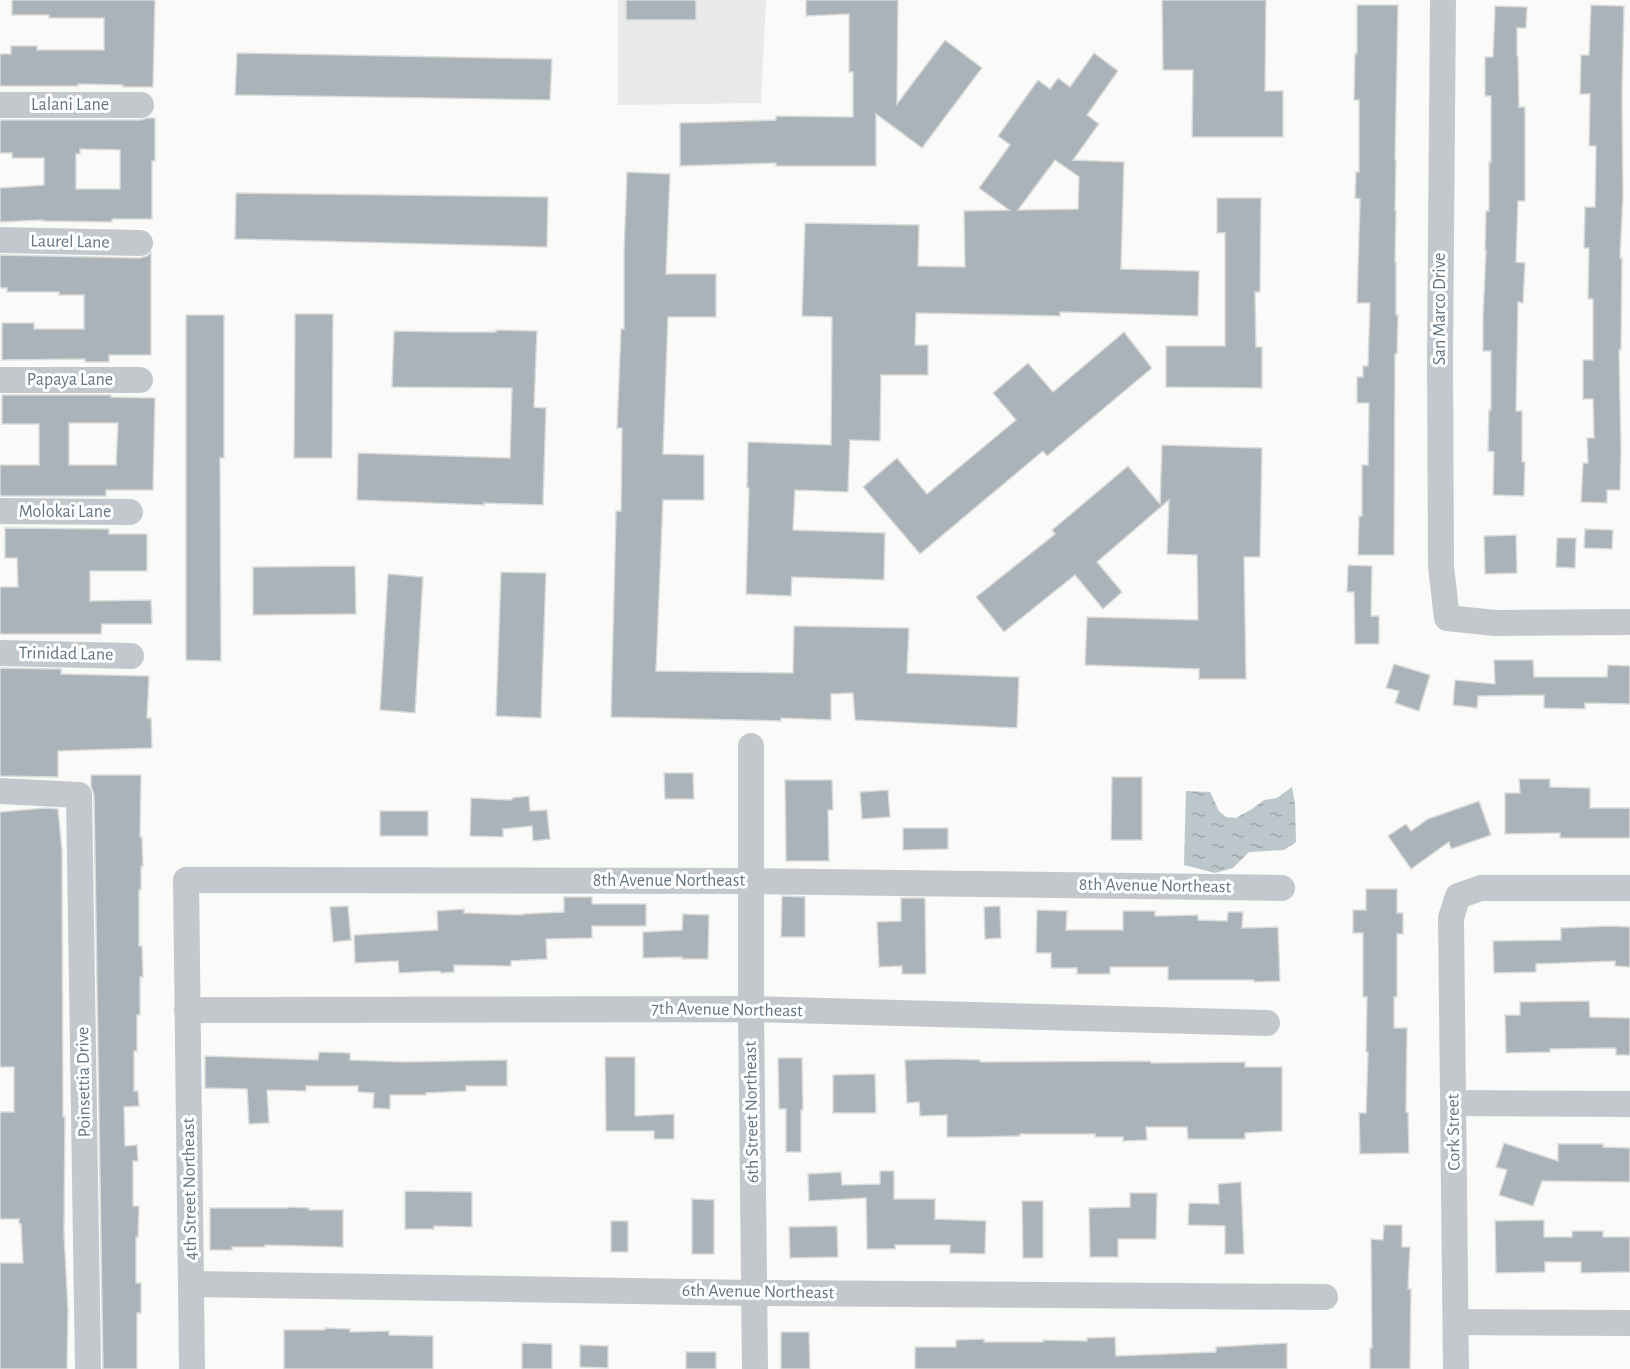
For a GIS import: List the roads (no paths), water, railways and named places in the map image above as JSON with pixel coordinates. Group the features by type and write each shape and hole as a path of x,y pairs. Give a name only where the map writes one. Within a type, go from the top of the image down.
{"street":[{"name":"San Marco Drive","path":"1443,0 1440,369 1441,567 1446,618 1495,623 1630,622"},
{"name":"Lalani Lane","path":"0,105 141,105"},
{"name":"Laurel Lane","path":"0,240 140,243"},
{"name":"Papaya Lane","path":"0,380 140,380"},
{"name":"Molokai Lane","path":"0,511 130,512"},
{"name":"Trinidad Lane","path":"0,653 131,656"},
{"name":"6th Street Northeast","path":"751,746 755,1369"},
{"name":"Poinsettia Drive","path":"0,791 79,795 88,1369"},
{"name":"8th Avenue Northeast","path":"187,1010 186,880 751,881 1282,888"},
{"name":"Cork Street","path":"1456,1369 1451,918 1458,896 1481,888 1630,888"},
{"name":"7th Avenue Northeast","path":"187,1010 751,1009 1267,1023"},
{"name":"4th Street Northeast","path":"187,1010 192,1369"},
{"path":"1454,1103 1630,1104"},
{"name":"6th Avenue Northeast","path":"191,1284 754,1293 1325,1297"},
{"path":"1456,1322 1630,1323"}],"water":[{"path":"1292,787 1296,842 1284,850 1249,852 1233,868 1215,873 1184,865 1186,791 1210,792 1219,811 1226,817 1236,818 1264,800 1277,798"}]}
